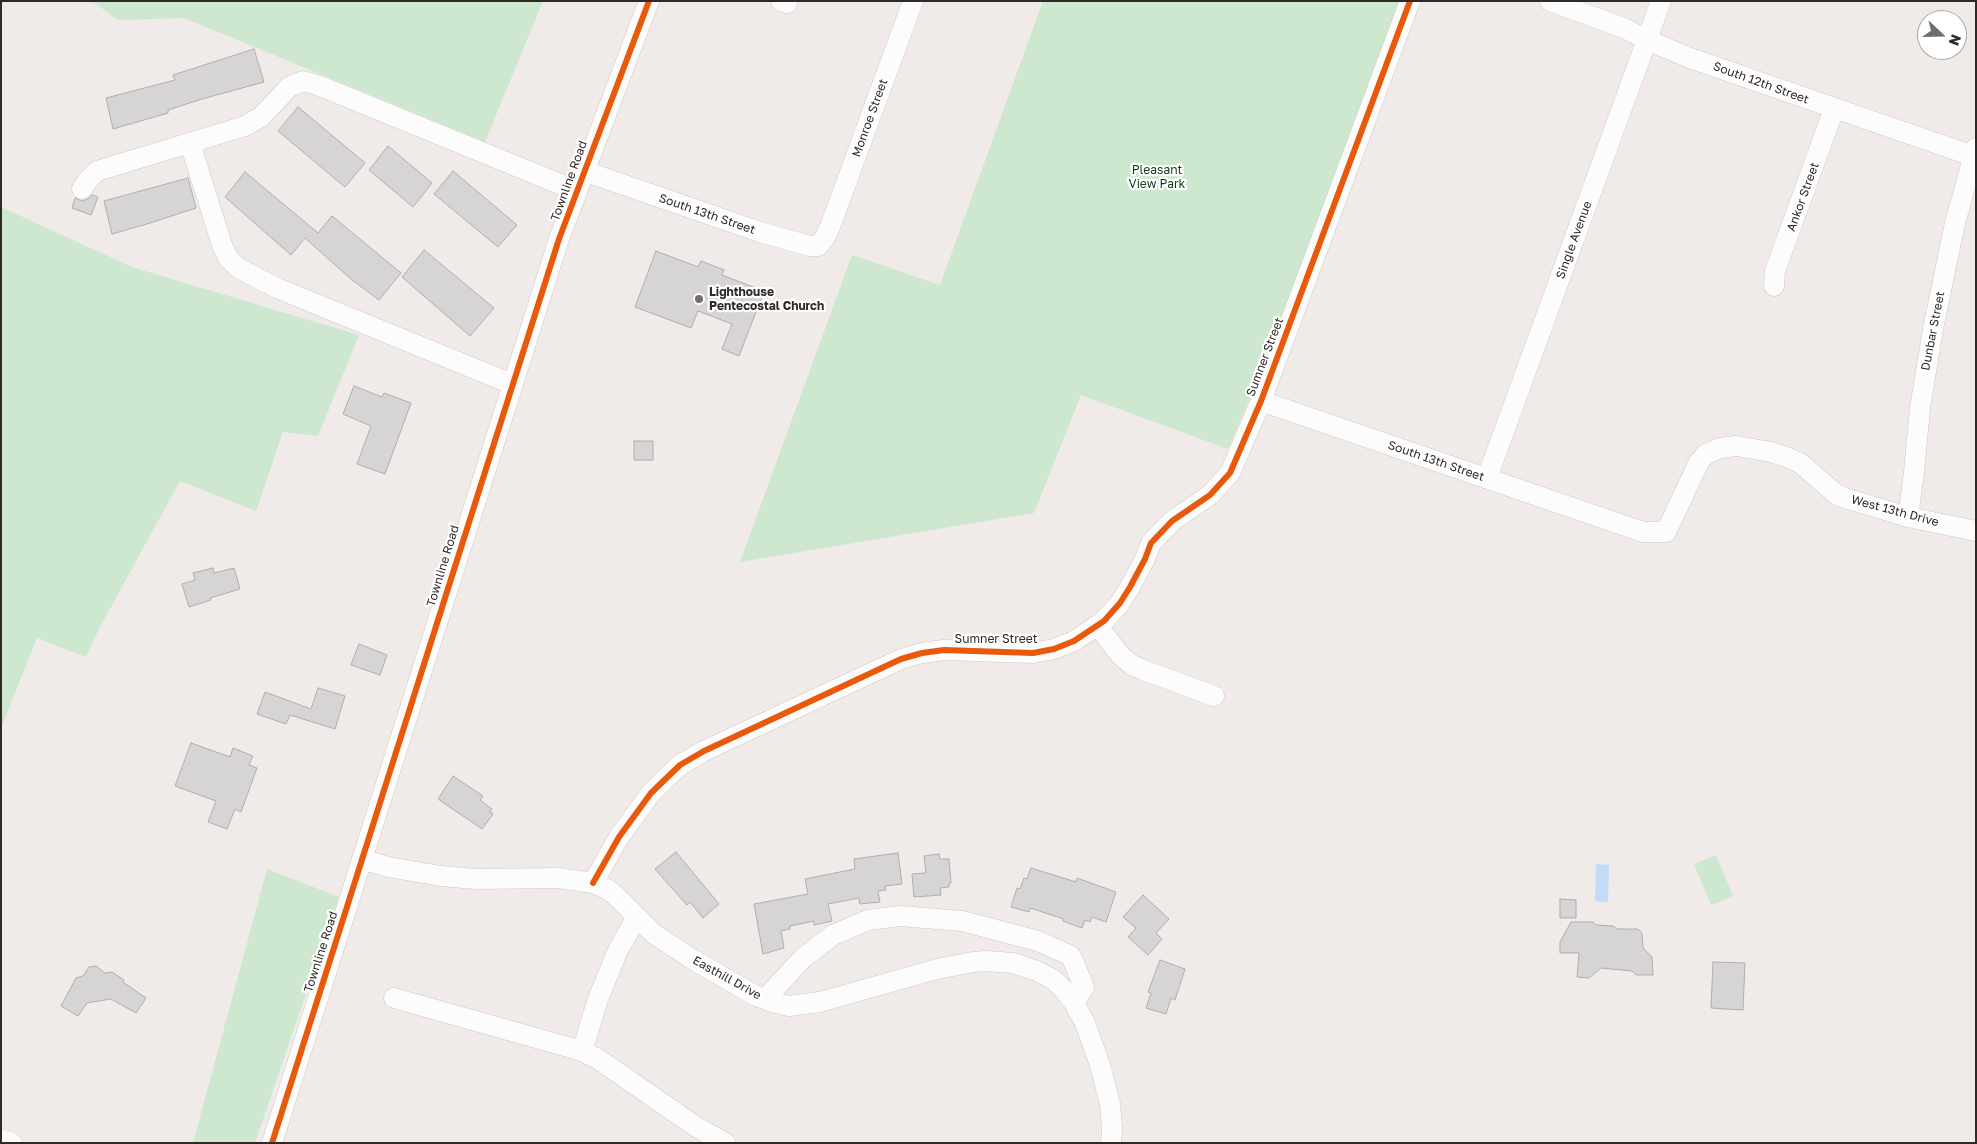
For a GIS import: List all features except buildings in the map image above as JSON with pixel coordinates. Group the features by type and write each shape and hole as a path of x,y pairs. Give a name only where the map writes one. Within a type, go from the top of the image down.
{"street":[{"name":"Townline Road","path":"272,1143 559,239 649,1"},
{"name":"Monroe Street","path":"826,234 913,1"},
{"name":"Sumner Street","path":"593,883 619,837 651,793 680,765 704,751 908,657 944,650 1032,653 1054,649 1074,641 1098,626 1120,603 1145,558 1151,543 1172,521 1210,495 1223,482 1237,457 1261,401 1410,1"},
{"name":"South 12th Street","path":"1550,1 1624,28 1690,58 1834,109 1975,154"},
{"name":"Single Avenue","path":"1487,478 1661,1"},
{"path":"82,189 97,171 246,126 261,117 288,86 303,82 320,86 577,191"},
{"name":"Ankor Street","path":"1774,286 1775,271 1834,109"},
{"path":"190,143 222,245 228,258 238,268 277,288 512,384"},
{"name":"Dunbar Street","path":"1908,517 1920,408 1928,361 1955,223 1975,154"},
{"name":"South 13th Street","path":"584,171 760,232 810,246 818,246 826,234"},
{"name":"South 13th Street","path":"1261,401 1610,520"},
{"name":"West 13th Drive","path":"1610,520 1643,532 1666,532 1699,462 1706,454 1720,448 1736,446 1771,452 1800,463 1836,494 1845,498 1908,517 1976,531"},
{"path":"1098,626 1121,656 1132,664 1214,696"},
{"name":"Easthill Drive","path":"362,860 388,867 441,876 476,879 558,878 593,883 615,896 654,934 669,945 744,990 789,1006 809,1004 937,969 986,961 1013,963 1037,971 1060,985 1074,1003 1091,1039 1105,1082 1112,1118 1111,1143"},
{"path":"766,999 803,958 833,935 868,920 900,916 962,921 1038,941 1071,956 1084,987 1074,1003"},
{"path":"582,1051 591,1018 618,950 637,917"},
{"path":"394,998 582,1051 598,1059 695,1126 726,1143"},
{"path":"1,1139 12,1143"}],"green space":[{"path":"92,1 543,1 485,142 184,18 118,20"},
{"name":"Pleasant View Park","path":"1043,1 1400,1 1271,349 1228,449 1081,395 1034,513 740,562 852,255 940,285"},
{"path":"1,207 132,267 359,335 318,436 283,432 256,511 180,481 100,627 86,657 37,638 1,728"},
{"path":"1716,855 1733,896 1711,905 1694,864"},
{"path":"267,869 339,897 255,1143 193,1143"}],"water":[{"path":"1596,864 1609,865 1608,902 1595,901"}],"cycle path":[{"path":"272,1143 559,239 649,1"},
{"path":"593,883 619,837 651,793 680,765 704,751 901,659 922,653 944,650 1033,653 1054,649 1074,641 1104,621 1120,603 1130,587 1151,543 1172,521 1210,495 1230,473 1261,401 1410,1"}],"place":[{"name":"Lighthouse Pentecostal Church","path":"699,299"}]}
